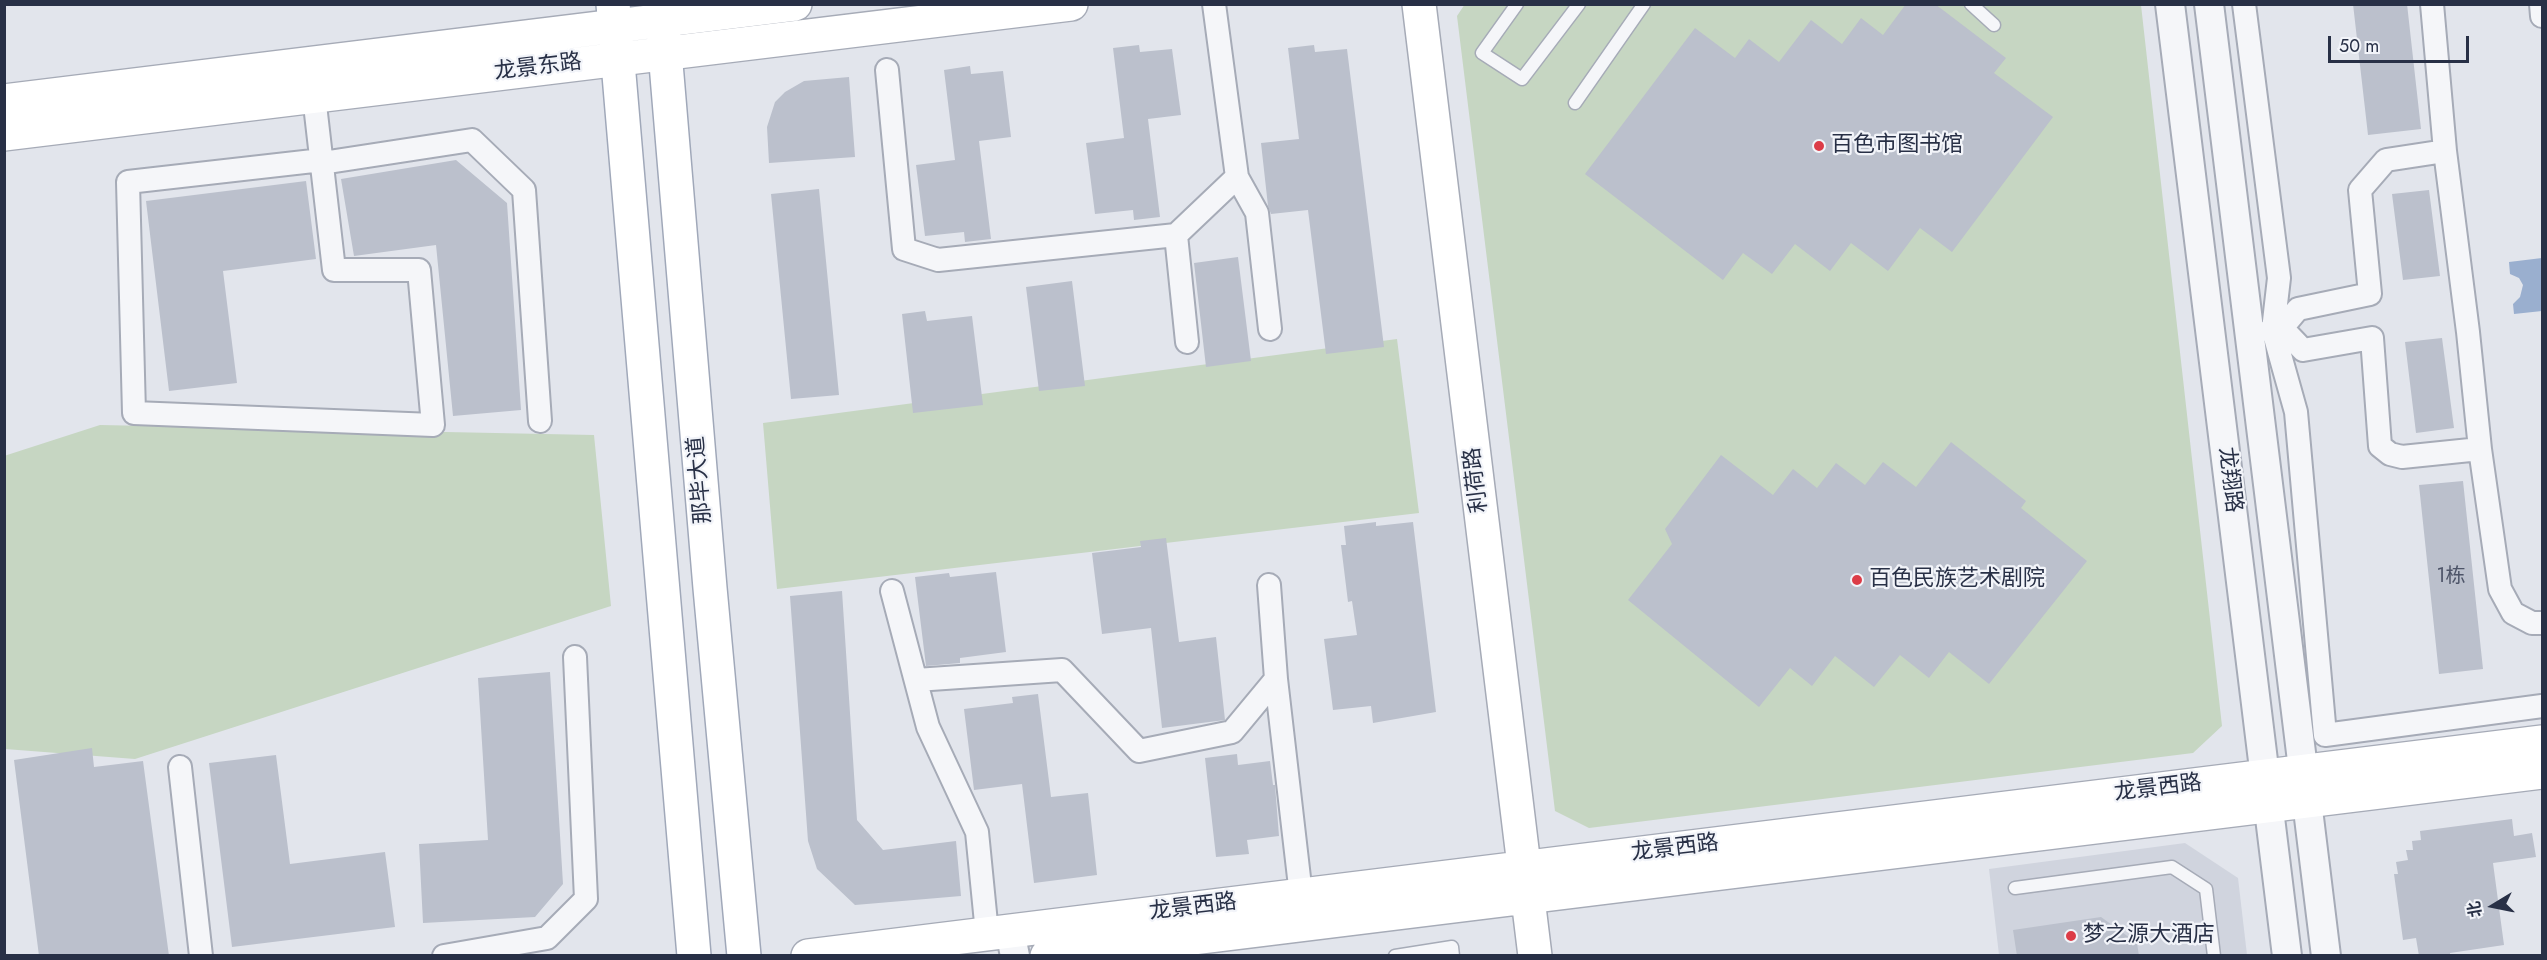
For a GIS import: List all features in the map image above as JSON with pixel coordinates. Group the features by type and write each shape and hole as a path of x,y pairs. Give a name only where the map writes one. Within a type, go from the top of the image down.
{"main road":[{"name":"龙景东路","path":"4,101 614,15 795,4"},
{"name":"龙景东路","path":"4,134 666,54 971,11 1071,4"},
{"name":"利荷路","path":"1399,4 1516,883 1535,956"},
{"name":"利荷路","path":"1419,4 1516,883 1514,956"},
{"name":"那毕大道","path":"661,13 744,956"},
{"path":"614,15 694,956"},
{"name":"龙景西路","path":"1047,956 1516,883 2305,786 2542,742"},
{"name":"龙景西路","path":"2305,786 2542,772"},
{"name":"龙景西路","path":"808,956 1004,940 1301,895 1516,883"}],"street":[{"path":"1214,4 1237,177 1257,213 1270,329"},
{"name":"龙翔路","path":"2170,4 2287,956"},
{"name":"龙翔路","path":"2209,4 2268,331 2305,786 2326,956"},
{"path":"2244,4 2279,279 2268,331 2296,412 2325,735 2542,706"},
{"path":"2432,4 2445,151 2469,332 2480,449 2500,589 2513,613 2532,623 2542,622"},
{"path":"2541,4 2542,16"},
{"path":"887,70 904,249 938,260 1176,235 1237,177"},
{"path":"314,96 322,162 334,270 419,270 433,424 134,413 128,182 322,162 472,140 524,190 540,421"},
{"path":"2268,331 2298,309 2370,294 2360,190 2386,160 2445,151"},
{"path":"1176,235 1187,342"},
{"path":"2268,331 2303,350 2372,338 2380,446 2390,454 2402,457 2480,449"},
{"path":"1269,585 1276,679 1301,895"},
{"path":"892,591 928,727 977,832 1004,940"},
{"path":"444,956 547,938 586,899 575,657"},
{"path":"916,680 1062,670 1139,751 1232,732 1276,679"},
{"path":"180,767 201,956"}],"lane":[{"path":"1518,4 1482,53 1522,79 1579,4"},
{"path":"1575,103 1644,4"},
{"path":"1971,4 1994,25"},
{"path":"2015,888 2172,867 2206,889 2214,956"},
{"path":"1401,955 1452,947 1453,956"}],"shaded area":[{"path":"2185,843 2238,878 2247,955 1999,955 1989,869"}],"green space":[{"path":"1465,4 2141,5 2222,726 2193,753 1589,828 1555,811 1457,16"},
{"path":"1397,339 1419,513 777,589 763,423"},
{"path":"100,425 594,435 611,606 135,759 5,749 4,456"}],"water":[{"path":"2542,258 2542,311 2514,314 2513,304 2520,297 2523,285 2519,278 2510,274 2509,262"}],"building":[{"name":"百色市图书馆","path":"1906,4 1935,4 2006,58 1994,73 2053,117 1952,252 1920,228 1888,271 1851,243 1830,271 1795,244 1772,274 1743,253 1723,280 1585,174 1695,28 1735,58 1749,39 1779,62 1811,20 1842,44 1861,18 1883,35"},
{"path":"2353,4 2407,4 2421,129 2368,135"},
{"path":"1139,45 1140,52 1172,49 1181,115 1148,119 1160,217 1134,220 1133,210 1095,214 1086,143 1124,138 1113,48"},
{"path":"1314,45 1315,52 1347,49 1384,347 1326,354 1308,210 1271,214 1268,206 1261,143 1299,139 1288,48"},
{"path":"970,66 971,74 1003,71 1011,137 979,141 991,239 965,242 964,232 925,236 916,165 955,160 944,70"},
{"path":"849,77 855,157 769,163 767,127 775,102 785,92 804,81"},
{"path":"456,160 507,203 521,410 453,416 436,245 354,256 341,179"},
{"path":"306,181 316,259 223,271 237,383 169,391 146,201"},
{"path":"819,189 839,395 791,399 771,194"},
{"path":"2429,190 2440,276 2403,280 2392,194"},
{"path":"1238,257 1251,361 1206,367 1194,263"},
{"path":"1072,281 1085,386 1039,391 1026,287"},
{"path":"925,311 927,321 972,316 983,405 913,413 902,314"},
{"path":"2442,338 2454,428 2416,433 2405,342"},
{"name":"百色民族艺术剧院","path":"1951,442 2026,501 2021,508 2087,561 1989,684 1949,652 1929,678 1900,655 1874,687 1835,656 1812,686 1790,668 1759,707 1628,600 1672,544 1665,529 1721,455 1773,495 1793,469 1817,488 1836,463 1865,485 1883,462 1916,487"},
{"path":"2463,481 2483,669 2439,674 2419,485"},
{"path":"1376,522 1376,526 1413,522 1436,712 1373,723 1371,706 1333,710 1324,639 1357,635 1352,601 1348,602 1341,545 1346,545 1344,526"},
{"path":"1166,538 1179,642 1216,637 1225,720 1162,728 1151,628 1102,634 1092,553 1141,547 1140,541"},
{"path":"996,572 1006,652 960,658 960,663 926,666 915,577 949,573 950,577"},
{"path":"842,591 857,820 883,850 956,841 961,896 855,905 817,869 808,841 790,596"},
{"path":"550,672 563,884 535,917 423,923 419,844 488,840 478,678"},
{"path":"1038,694 1051,797 1088,793 1097,875 1034,883 1022,784 974,790 964,709 1013,703 1012,697"},
{"path":"92,748 94,767 143,761 169,956 39,956 14,760"},
{"path":"1237,754 1238,765 1270,761 1273,785 1275,785 1279,836 1247,840 1249,854 1216,857 1205,758"},
{"path":"276,755 290,864 385,852 395,927 232,947 209,763"},
{"path":"2512,819 2514,836 2532,833 2536,857 2493,863 2504,945 2450,953 2450,956 2419,956 2416,938 2403,940 2394,874 2398,874 2396,862 2408,860 2406,850 2413,850 2412,841 2421,840 2420,831"},
{"name":"梦之源大酒店","path":"2101,917 2137,943 2139,956 2017,956 2013,930"}],"place":[{"name":"百色市图书馆","path":"1819,146"},
{"name":"百色民族艺术剧院","path":"1857,580"},
{"name":"梦之源大酒店","path":"2071,936"}]}
